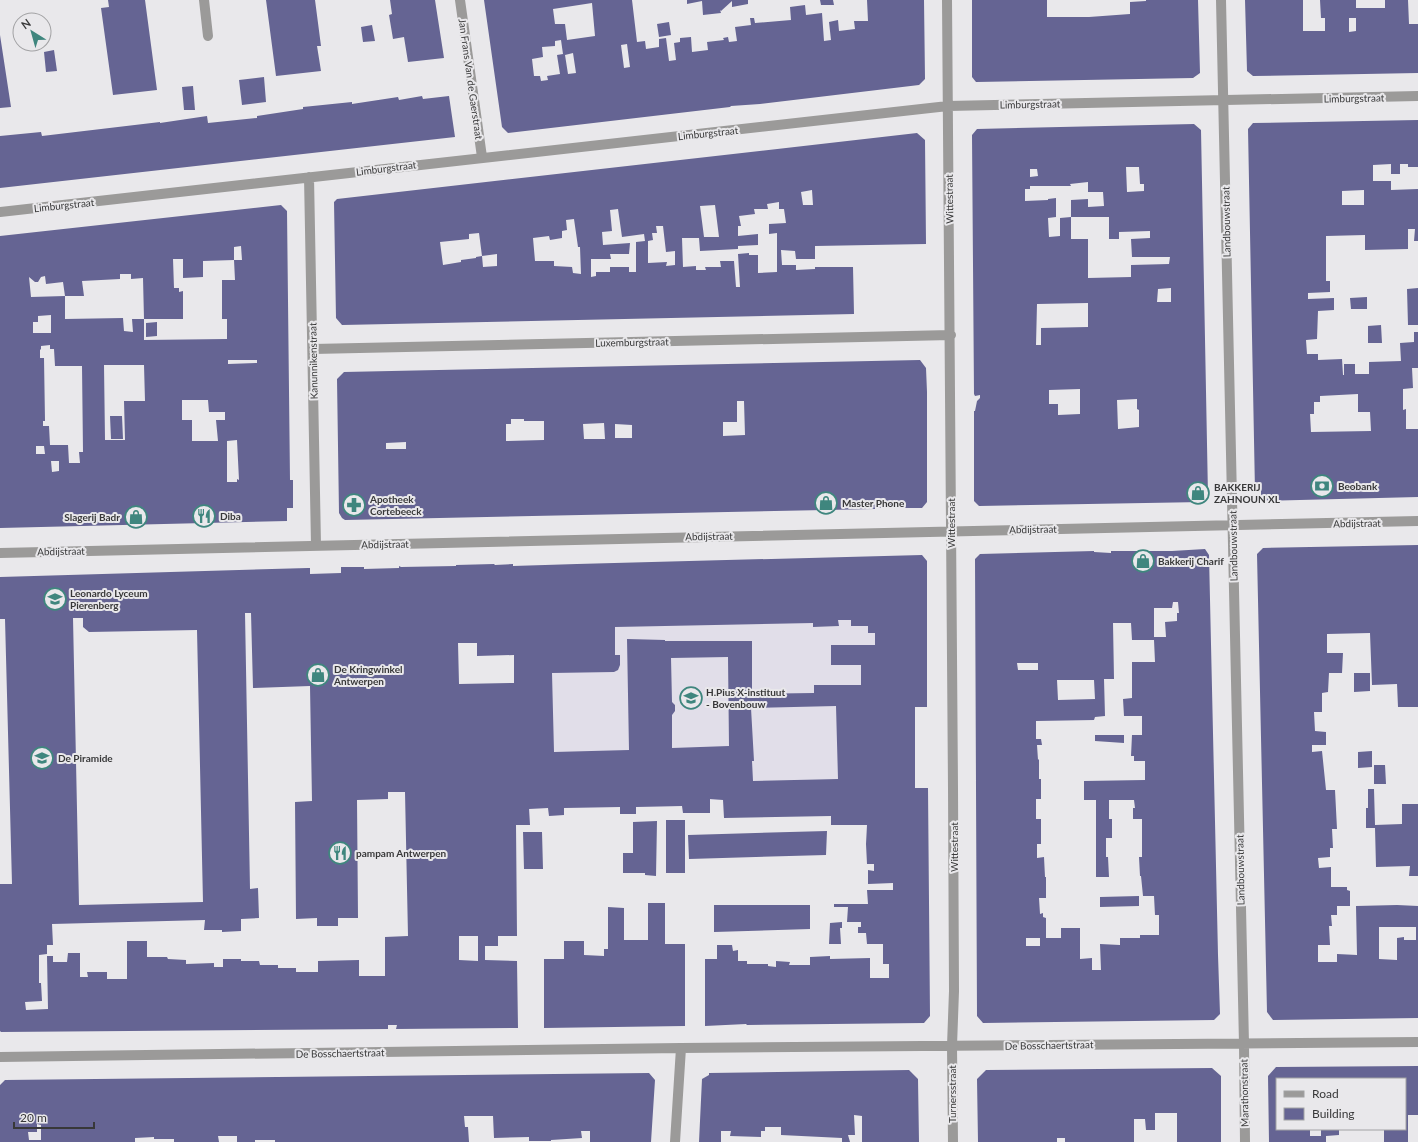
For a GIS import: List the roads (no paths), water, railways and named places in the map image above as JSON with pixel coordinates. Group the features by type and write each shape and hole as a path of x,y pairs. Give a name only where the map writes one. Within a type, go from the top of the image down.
{"street":[{"path":"204,0 208,36"},
{"name":"Jan Frans Van de Gaerstraat","path":"460,0 482,157"},
{"name":"Wittestraat","path":"947,0 954,991 952,1046"},
{"name":"Landbouwstraat","path":"1221,0 1244,1044"},
{"name":"Limburgstraat","path":"0,212 948,106 1418,96"},
{"name":"Kanunnikenstraat","path":"309,177 316,545"},
{"name":"Luxemburgstraat","path":"313,349 950,335"},
{"name":"Abdijstraat","path":"0,553 1418,521"},
{"name":"De Bosschaertstraat","path":"0,1057 681,1048 1418,1042"},
{"name":"Marathonstraat","path":"1244,1044 1245,1142"},
{"name":"Turnersstraat","path":"952,1046 953,1142"},
{"path":"675,1142 681,1048"}],"place":[{"name":"Beobank","path":"1322,486"},
{"name":"BAKKERIJ ZAHNOUN XL","path":"1198,493"},
{"name":"Master Phone","path":"826,503"},
{"name":"Apotheek Cortebeeck","path":"354,505"},
{"name":"Diba","path":"204,516"},
{"name":"Slagerij Badr","path":"136,517"},
{"name":"Bakkerij Charif","path":"1143,561"},
{"name":"Leonardo Lyceum Pierenberg","path":"55,599"},
{"name":"De Kringwinkel Antwerpen","path":"318,675"},
{"name":"H.Pius X-instituut - Bovenbouw","path":"691,698"},
{"name":"De Piramide","path":"42,758"},
{"name":"pampam Antwerpen","path":"340,853"}]}
